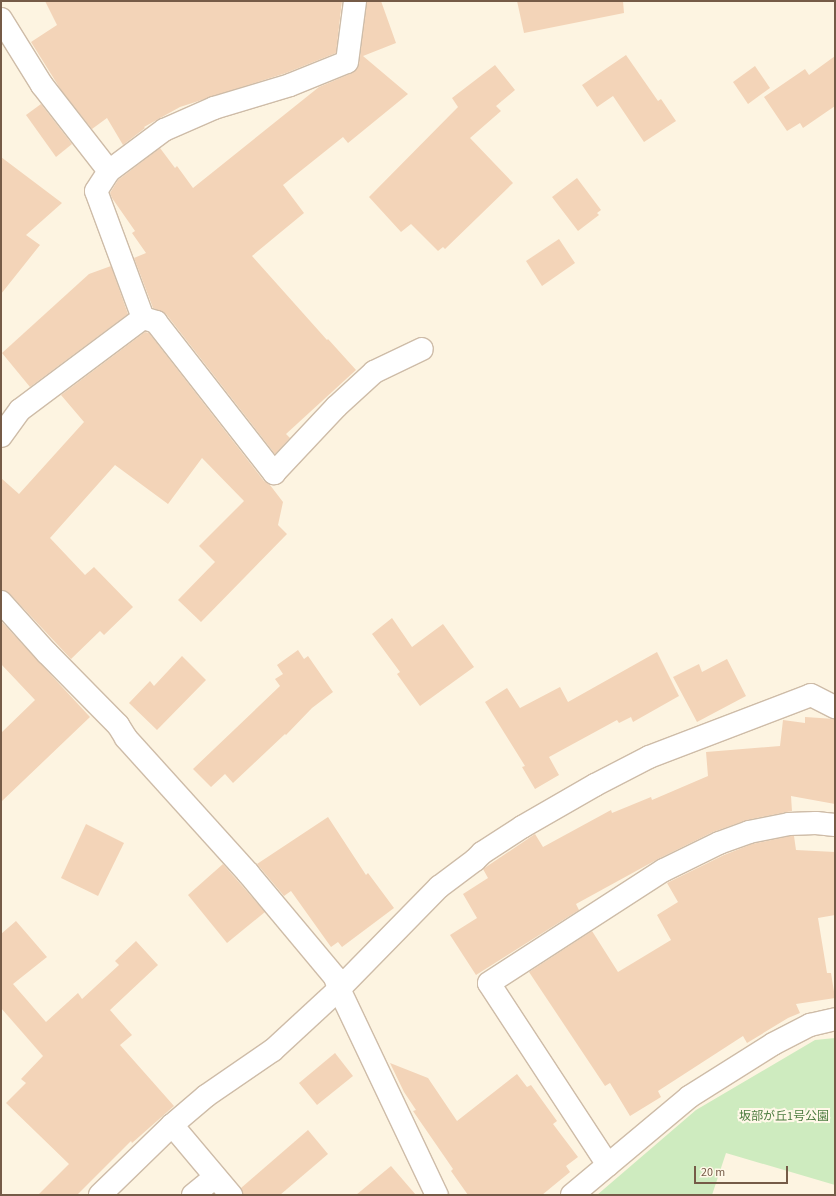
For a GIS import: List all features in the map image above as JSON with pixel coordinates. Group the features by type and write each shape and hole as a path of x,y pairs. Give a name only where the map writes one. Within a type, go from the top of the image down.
{"street":[{"path":"143,318 96,191 109,170 164,130 214,108 290,85 347,62 355,1"},
{"path":"1,19 42,85 109,170"},
{"path":"143,318 156,322 274,473 336,407 374,372 422,349"},
{"path":"1,436 20,410 143,318"},
{"path":"1,602 47,653 118,725 126,738 248,873 335,977 339,989 437,1195"},
{"path":"100,1195 172,1125 206,1096 273,1050 339,989 439,887 482,853 522,827 595,785 649,757 811,695 835,708"},
{"path":"608,1165 489,983 664,870 719,843 749,832 789,824 816,823 835,825"},
{"path":"572,1195 689,1097 773,1044 810,1025 835,1019"},
{"path":"172,1125 231,1195"},
{"path":"193,1195 215,1176"}],"green space":[{"name":"坂部が丘1号公園","path":"835,1038 835,1185 726,1153 712,1195 597,1195 696,1110 815,1040"}],"building":[{"path":"45,1 342,1 336,53 286,73 180,107 144,127 145,128 123,145 107,118 92,129 61,90 31,42 57,25"},
{"path":"367,1 381,1 396,43 363,56 408,94 348,143 343,137 283,185 304,213 252,256 327,340 328,339 356,370 286,434 290,438 275,454 166,314 153,308 134,258 146,253 132,233 135,231 110,193 118,180 160,148 175,168 177,166 193,188 319,87 352,73 357,69 359,64"},
{"path":"517,1 623,1 624,13 524,33"},
{"path":"626,55 658,101 661,99 676,121 644,142 613,96 597,107 582,85"},
{"path":"835,56 835,106 803,128 800,123 787,131 764,97 805,69 809,75"},
{"path":"495,65 515,90 496,106 501,111 470,138 513,183 445,249 443,247 438,251 411,224 401,232 369,197 458,107 452,98"},
{"path":"755,66 770,88 748,104 733,82"},
{"path":"41,104 72,144 56,157 26,115"},
{"path":"1,157 62,203 26,235 40,245 1,294"},
{"path":"577,178 601,210 597,213 599,215 578,231 552,197"},
{"path":"559,239 575,263 542,286 526,261"},
{"path":"111,266 128,314 30,387 2,353 89,274"},
{"path":"145,332 149,333 264,481 270,485 283,502 278,525 287,534 201,622 178,600 215,562 199,546 244,501 202,458 168,504 115,465 50,538 85,575 94,567 133,607 104,635 100,631 71,659 10,594 1,590 1,478 19,494 84,422 61,395"},
{"path":"392,618 412,647 443,624 474,667 420,706 397,674 400,672 372,634"},
{"path":"1,621 90,717 1,802 1,733 35,700 1,664"},
{"path":"298,650 304,659 308,656 333,692 312,708 286,735 285,734 233,783 225,774 211,787 193,769 280,686 275,679 283,674 277,665"},
{"path":"657,652 679,696 633,722 631,717 619,723 617,720 549,757 559,775 535,789 522,767 525,766 485,702 507,688 520,708 560,687 568,702"},
{"path":"182,656 206,680 157,730 129,703 150,681 154,686"},
{"path":"727,659 746,696 697,722 673,677 699,664 702,672"},
{"path":"805,717 835,719 835,804 791,796 792,811 747,820 713,832 658,859 576,904 579,910 476,975 450,935 477,918 463,894 488,878 483,869 535,834 543,847 611,810 612,813 651,797 652,800 708,776 706,752 780,746 783,720 805,723"},
{"path":"328,817 366,875 368,873 394,908 342,947 338,942 331,947 291,891 284,896 257,864"},
{"path":"86,824 124,843 98,896 61,878"},
{"path":"794,836 796,850 835,852 835,915 818,918 827,973 831,973 835,998 796,1004 800,1013 788,1018 747,1043 743,1036 658,1091 661,1097 630,1116 610,1083 605,1086 529,972 592,931 618,972 671,940 657,915 678,902 667,883 724,855 752,844"},
{"path":"223,864 265,912 227,943 188,895"},
{"path":"16,921 47,957 13,984 46,1022 78,993 82,999 119,965 115,961 136,941 158,965 110,1010 132,1035 120,1045 174,1106 132,1143 131,1141 77,1195 38,1195 69,1164 6,1103 26,1083 21,1079 43,1056 1,1008 1,934"},
{"path":"335,1053 353,1076 317,1105 299,1083"},
{"path":"390,1063 428,1078 457,1121 517,1074 527,1087 531,1085 557,1121 553,1124 578,1157 566,1166 570,1172 542,1195 468,1195 451,1171 453,1169 413,1111 416,1110 404,1092"},
{"path":"308,1130 328,1154 280,1195 243,1195 241,1188"},
{"path":"391,1166 416,1195 356,1195"}]}
